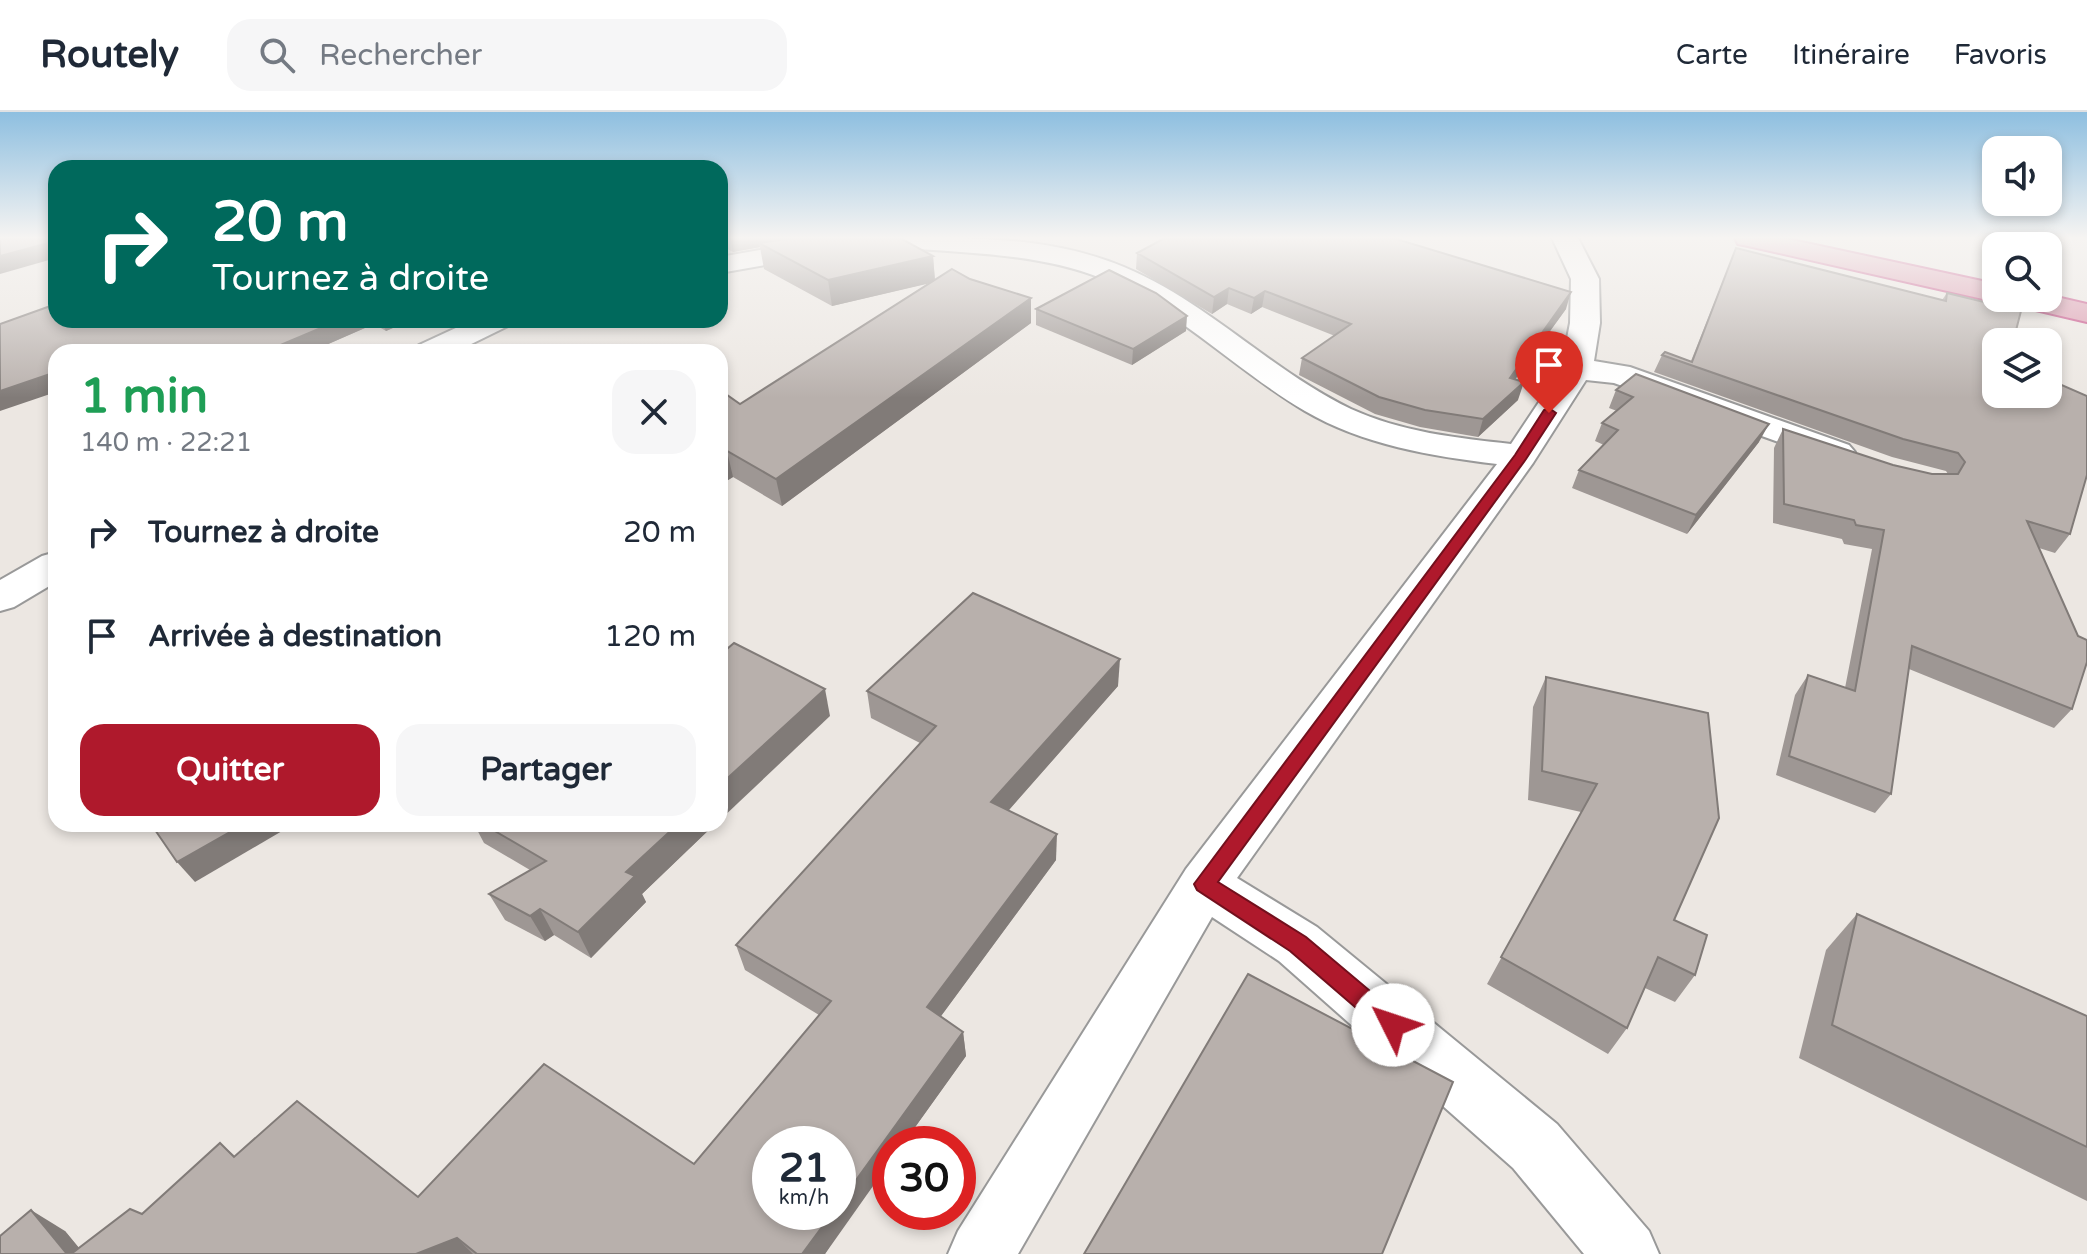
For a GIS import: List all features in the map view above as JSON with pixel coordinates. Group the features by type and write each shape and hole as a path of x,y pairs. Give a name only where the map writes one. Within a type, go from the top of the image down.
{"highway":[{"path":"2062,307 2087,313"}],"street":[{"path":"1147,291 1317,404 1381,434 1442,448 1521,456"},
{"path":"981,1254 1204,884 1521,456 1577,369 1585,323 1585,291"},
{"path":"447,344 480,328"},
{"path":"1577,369 1619,374 1863,462"},
{"path":"0,598 48,570"},
{"path":"1204,884 1298,944 1535,1146 1626,1254"}],"building":[{"path":"917,291 1009,291 1031,298 776,479 728,452 728,396 740,404"},
{"path":"1069,291 1153,291 1187,316 1133,349 1036,309"},
{"path":"1204,291 1224,291 1214,297"},
{"path":"1237,291 1265,291 1254,298"},
{"path":"1266,291 1571,292 1510,378 1524,382 1483,419 1425,410 1379,397 1302,358 1351,324"},
{"path":"1719,291 1908,291 1946,301 1947,293 1982,302 1982,312 2021,312 2017,328 1982,328 1982,408 2062,408 2062,385 2087,396 2087,475 2070,534 2027,521 2078,636 2087,640 2087,662 2072,709 1912,646 1891,794 1789,756 1808,675 1855,691 1884,530 1784,504 1783,429 1893,465 1932,474 1958,474 1965,462 1958,453 1903,439 1662,355 1665,352 1692,362"},
{"path":"48,307 48,328 321,328 283,344 48,344 48,375 0,391 0,324"},
{"path":"1636,374 1769,424 1696,515 1579,470 1618,430 1602,423 1633,397 1616,390"},
{"path":"973,593 1120,659 991,802 1057,834 927,1007 963,1032 895,1126 872,1126 872,1158 856,1180 856,1126 752,1126 752,1230 820,1230 802,1254 477,1254 457,1238 416,1254 71,1254 130,1209 142,1214 220,1143 234,1157 297,1101 418,1197 544,1064 694,1164 831,1001 736,945 936,726 867,691"},
{"path":"734,643 825,689 728,778 728,648"},
{"path":"1546,677 1708,713 1719,818 1674,920 1707,935 1695,975 1658,957 1627,1028 1501,957 1597,784 1542,771"},
{"path":"156,832 230,832 177,862"},
{"path":"497,832 669,832 626,872 635,876 578,932 540,909 530,916 489,894 546,861"},
{"path":"1857,914 2087,1016 2087,1147 1832,1025"},
{"path":"1248,974 1453,1082 1382,1254 1084,1254"},
{"path":"31,1210 67,1254 0,1254 0,1236"}],"route":[{"path":"1393,1025 1298,944 1204,884 1521,456 1549,413"}]}
